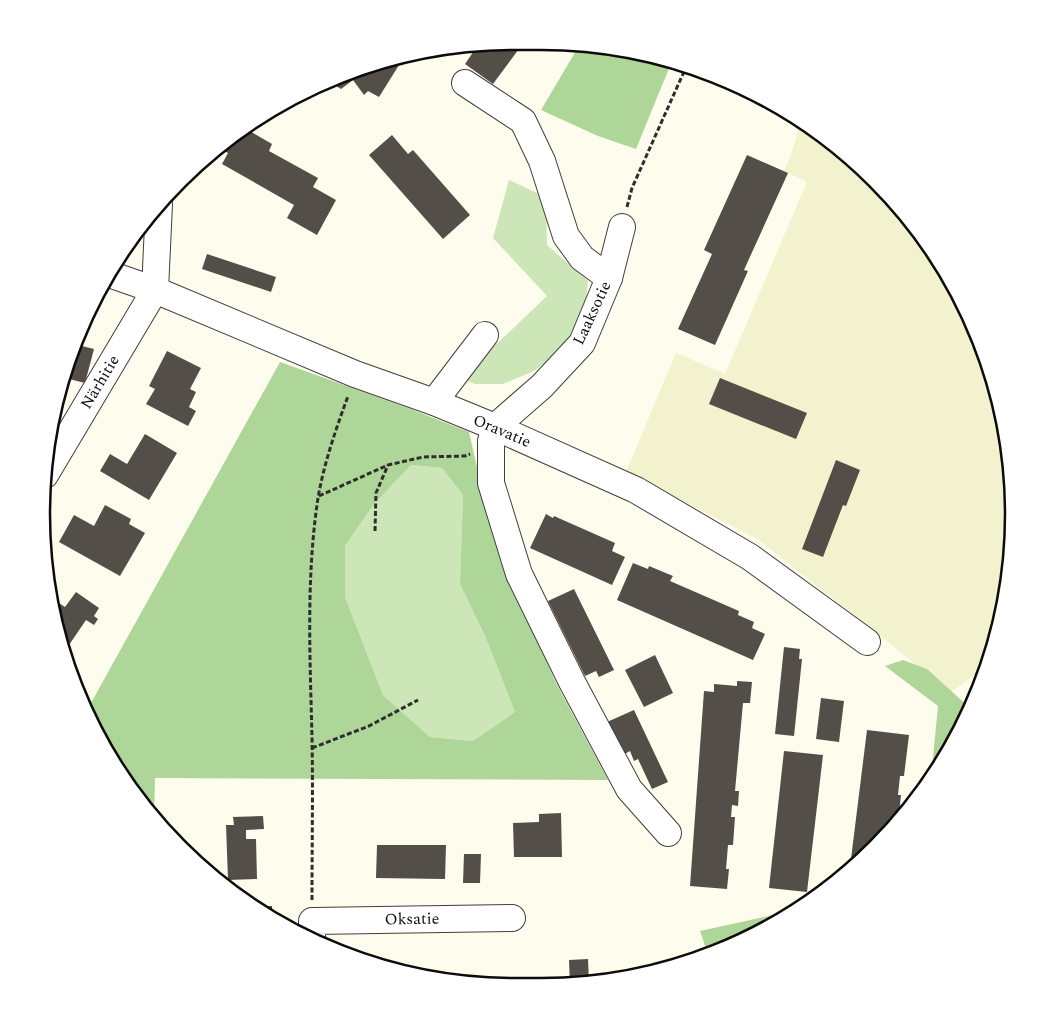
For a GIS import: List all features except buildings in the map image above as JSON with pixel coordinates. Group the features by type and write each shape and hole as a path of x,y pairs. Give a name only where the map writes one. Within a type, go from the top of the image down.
{"street":[{"path":"465,83 523,120 542,160 566,236 582,258 609,278"},
{"path":"155,290 159,215"},
{"name":"Laaksotie","path":"493,434 582,343 609,278 622,227"},
{"name":"Oravatie","path":"116,276 155,290 355,374 434,402 493,434 636,490 750,557 867,642"},
{"name":"Närhitie","path":"53,459 155,290"},
{"path":"434,402 485,335"},
{"path":"493,434 492,483 519,574 572,682 629,789 668,833"},
{"name":"Oksatie","path":"312,930 512,918"}],"path":[{"path":"622,227 632,188 683,73"},
{"path":"312,930 310,628 312,542 318,496 335,431 355,374"},
{"path":"318,496 388,465 423,457 465,456 481,450 493,434"},
{"path":"374,531 376,493 388,465"},
{"path":"312,748 370,726 418,700"}],"green space":[{"path":"576,51 632,59 669,68 636,149 598,136 541,110"},
{"path":"794,125 847,165 869,186 890,208 927,256 943,282 970,336 989,394 1001,453 1004,484 1005,514 1001,575 989,634 976,673 951,692 759,540 626,472 676,353 725,374 807,182 784,171 798,131"},
{"path":"509,180 546,197 547,245 588,281 585,311 566,347 534,371 503,384 475,384 461,378 547,296 493,238"},
{"path":"280,362 469,432 483,494 514,590 557,685 608,780 155,778 154,806 128,772 112,746 91,704","holes":["411,465 442,468 463,495 460,584 485,636 515,712 473,741 430,737 383,695 345,597 345,546 374,504"]},
{"path":"411,465 442,468 463,495 460,584 485,636 515,712 473,741 430,737 383,695 345,597 345,546 374,504"},
{"path":"903,660 927,669 965,703 932,763 938,706 885,666"},
{"path":"775,914 719,943 706,948 700,931"}]}
